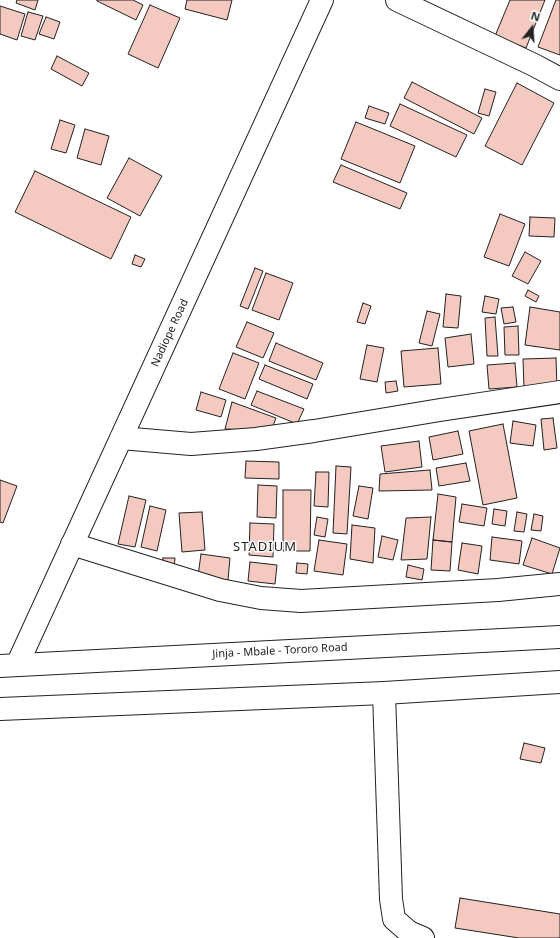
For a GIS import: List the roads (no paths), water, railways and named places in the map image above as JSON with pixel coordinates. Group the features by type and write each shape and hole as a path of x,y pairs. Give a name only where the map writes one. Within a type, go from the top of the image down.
{"main road":[{"name":"Nadiope Road","path":"8,666 72,544 322,0"},
{"path":"397,0 534,65 560,80"},
{"path":"121,438 191,444 256,439 560,392"},
{"path":"72,544 220,590 261,598 301,601 498,590 560,584"},
{"name":"Jinja - Mbale - Tororo Road","path":"8,666 560,637"},
{"path":"0,709 384,693 560,682"},
{"path":"384,693 391,899 394,919 409,932 423,938"}],"district":[{"name":"STADIUM","path":"265,547"}]}
